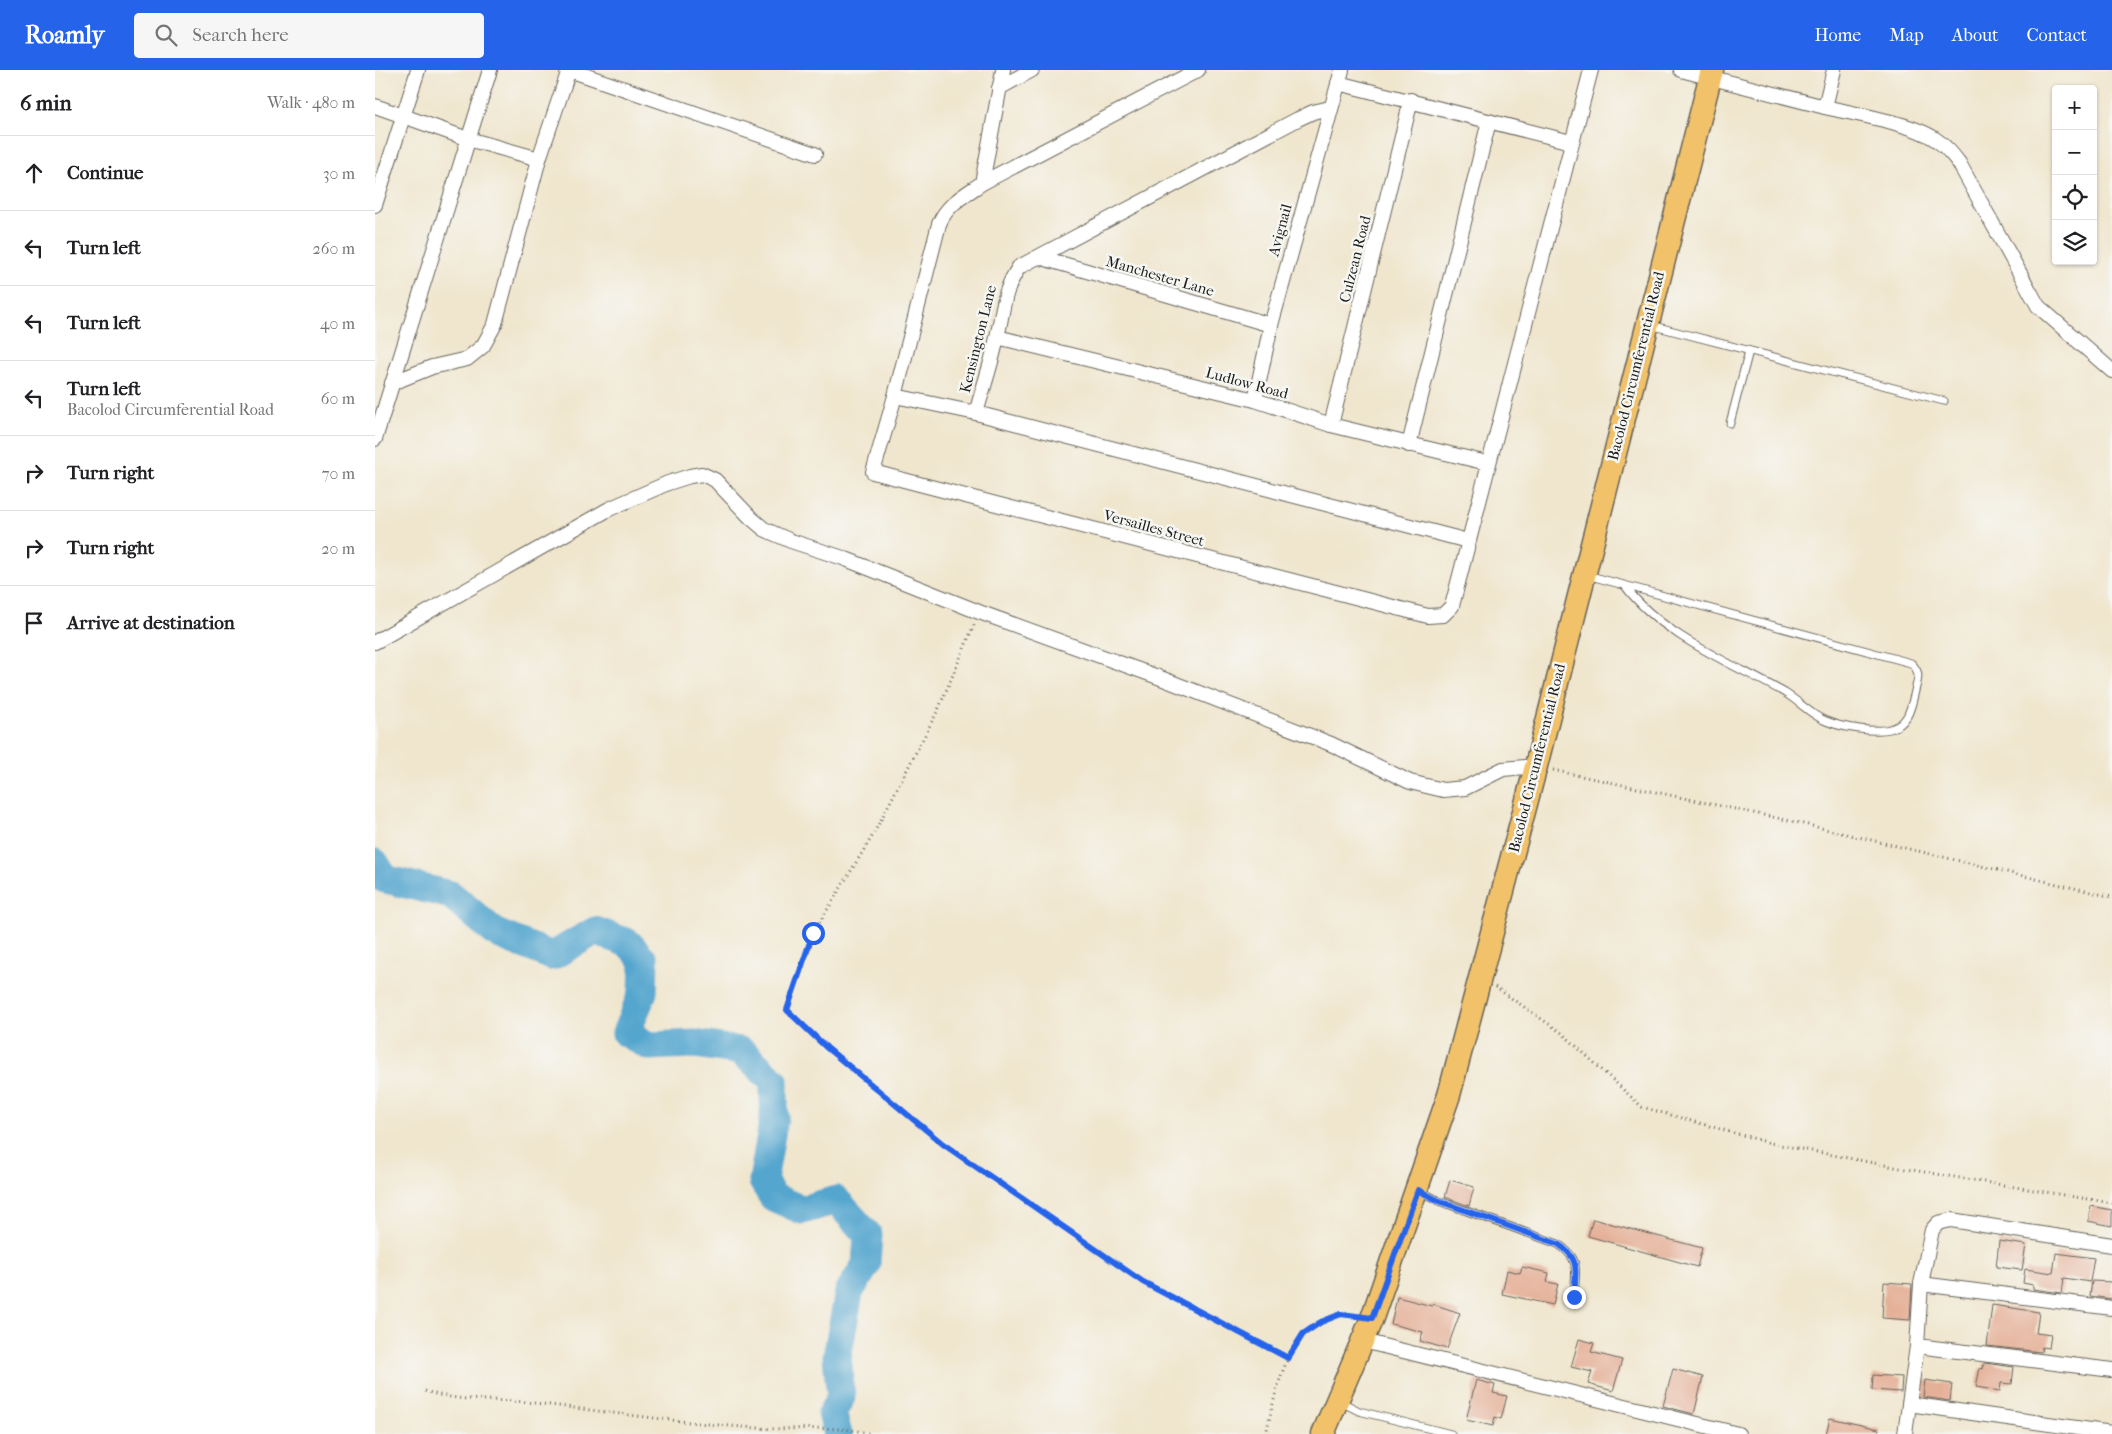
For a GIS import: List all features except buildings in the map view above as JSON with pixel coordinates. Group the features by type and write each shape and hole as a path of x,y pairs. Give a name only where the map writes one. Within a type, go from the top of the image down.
{"main road":[{"name":"Bacolod Circumferential Road","path":"1323,1434 1372,1318 1418,1190 1449,1095 1536,766 1711,73"}],"street":[{"path":"375,206 418,70"},
{"path":"375,439 490,70"},
{"path":"392,383 432,367 467,358 483,346 495,324 539,159 569,70 815,154"},
{"path":"982,183 1003,70"},
{"path":"999,88 1032,70"},
{"path":"1198,70 982,183 944,211 895,396 976,413 1468,541 1591,70"},
{"path":"1681,70 1711,73 1825,107 1909,128 1935,138 1947,148 1959,163 2038,306 2112,371"},
{"path":"1825,107 1834,70"},
{"path":"1340,77 1411,100 1571,142"},
{"name":"Avignail","path":"1255,400 1271,325 1340,77"},
{"name":"Culzean Road","path":"1331,425 1411,100"},
{"path":"375,106 467,139 539,159"},
{"name":"Kensington Lane","path":"976,413 997,337 1003,301 1009,283 1019,267 1299,119 1313,112 1330,108"},
{"path":"1409,445 1489,121"},
{"name":"Manchester Lane","path":"1039,257 1271,325"},
{"name":"Ludlow Road","path":"997,337 1255,400 1331,425 1487,463"},
{"name":"Versailles Street","path":"895,396 873,472 1428,616 1443,615 1452,606 1468,541"},
{"path":"375,642 609,509 668,483 702,474 715,480 751,518 764,528 979,612 1158,677 1331,744 1410,782 1443,790 1465,788 1503,769 1536,766"},
{"path":"1905,1434 1917,1346 1921,1284 1932,1230 1938,1223 1951,1220 2112,1245"},
{"path":"1921,1284 2112,1308"},
{"path":"1363,1341 1738,1434"},
{"path":"1917,1346 2112,1370"},
{"path":"1909,1404 2112,1433"}],"lane":[{"path":"1647,324 1944,401"},
{"path":"1730,423 1749,351"},
{"path":"1583,574 1911,663 1917,669 1919,677 1908,717 1889,730 1861,728 1827,722 1784,692 1705,651 1645,609 1625,586"},
{"path":"1418,1190 1439,1201 1558,1244 1568,1251 1576,1261 1574,1297"},
{"path":"1337,1400 1359,1411 1451,1434"}],"path":[{"path":"979,612 939,710 873,835 813,933 787,1010 827,1048 959,1155 1143,1282 1288,1358"},
{"path":"1536,766 1791,821 2112,897"},
{"path":"1480,977 1562,1033 1642,1107 1770,1143 1900,1168 2112,1203"},
{"path":"1266,1434 1288,1358 1303,1334 1321,1322 1341,1314 1372,1318"},
{"path":"425,1391 442,1397 533,1402 593,1411 758,1428 838,1428 871,1434"}],"waterway":[{"path":"375,863 385,879 451,895 496,933 552,956 595,931 628,943 644,960 643,992 626,1033 649,1046 695,1044 741,1051 774,1081 774,1117 763,1181 773,1197 802,1210 836,1200 868,1235 866,1265 849,1292 837,1357 841,1397 832,1413 838,1434"}],"route":[{"path":"813,933 787,1010 827,1048 943,1144 1143,1282 1288,1358 1303,1334 1321,1322 1341,1314 1372,1318 1418,1190 1439,1201 1558,1244 1568,1251 1576,1261 1574,1297"}]}
